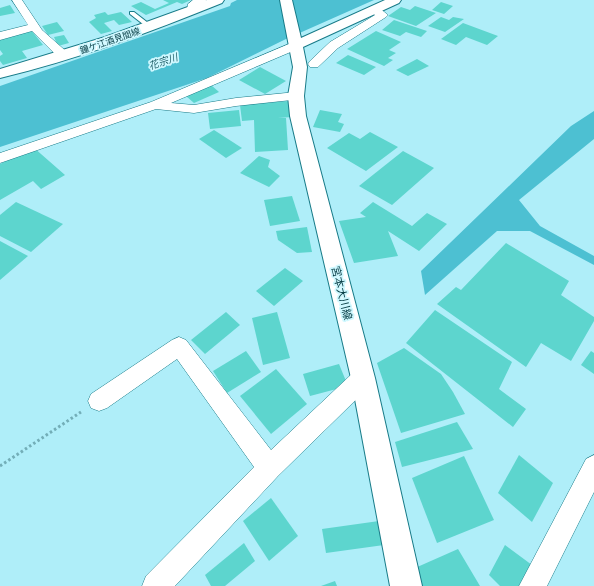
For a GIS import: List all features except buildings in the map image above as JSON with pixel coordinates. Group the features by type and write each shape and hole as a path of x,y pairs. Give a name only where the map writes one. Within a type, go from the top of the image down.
{"main road":[{"name":"鐘ケ江酒見間線","path":"0,74 64,56 150,27 198,5 218,0"},
{"name":"宮本大川線","path":"286,0 300,66 296,96 298,116 363,378 406,586"},
{"path":"295,43 395,0"}],"street":[{"path":"17,0 34,27 64,56"},
{"path":"314,64 334,45 365,28 382,15 374,9"},
{"path":"0,36 34,27"},
{"path":"0,158 155,105 295,43"},
{"path":"155,105 194,109 236,102 296,96"},
{"path":"99,401 179,346 270,468"},
{"path":"156,586 270,468 363,378"},
{"path":"534,586 594,467"}],"lane":[{"path":"132,13 150,27"}],"path":[{"path":"0,466 99,401"}],"water":[{"name":"花宗川","path":"237,0 374,0 286,39 207,78 0,147 0,86 230,6 231,3"},
{"path":"594,111 594,139 519,200 540,226 594,256 594,265 530,231 497,231 425,295 421,271 571,126"}]}
